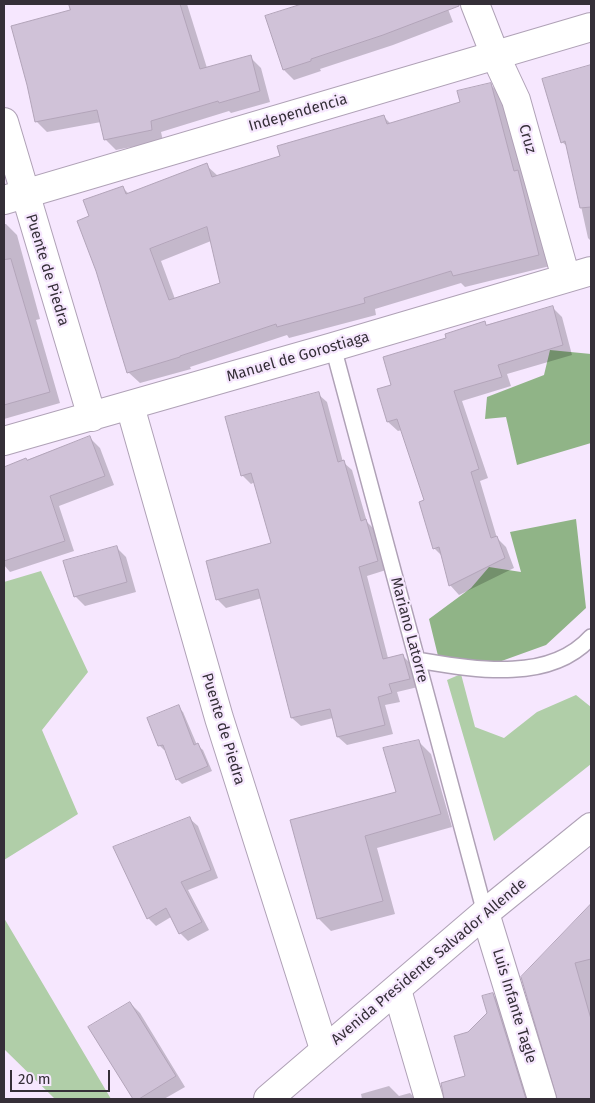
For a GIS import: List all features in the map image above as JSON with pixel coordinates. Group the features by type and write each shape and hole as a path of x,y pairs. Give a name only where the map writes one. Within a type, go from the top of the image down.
{"street":[{"name":"Cruz","path":"475,4 495,55 516,100 579,275"},
{"name":"Independencia","path":"14,197 591,27"},
{"name":"Puente de Piedra","path":"4,122 14,197 92,416"},
{"name":"Manuel de Gorostiaga","path":"4,441 579,275"},
{"name":"Puente de Piedra","path":"130,406 219,718 324,1050"},
{"name":"Avenida Presidente Salvador Allende","path":"271,1098 324,1050 591,827"},
{"name":"Luis Infante Tagle","path":"486,913 542,1099"},
{"path":"397,990 429,1099"}],"lane":[{"name":"Mariano Latorre","path":"333,347 486,913"},
{"path":"417,660 473,670 524,669 559,660 583,646 591,637"}],"green space":[{"path":"550,350 591,354 591,443 517,465 506,417 485,419 487,397 544,375"},
{"path":"576,519 586,608 546,645 496,663 439,660 429,619 471,588 489,567 521,572 510,532"},
{"path":"41,571 88,672 42,730 78,814 4,860 4,582"},
{"path":"461,674 475,727 504,738 537,712 576,695 591,707 591,764 494,841 447,680"},
{"path":"4,918 111,1099 55,1099 4,1049"}],"building":[{"path":"69,4 180,4 200,69 251,55 260,91 219,103 218,101 151,121 152,130 104,140 97,110 35,122 11,26 70,10"},
{"path":"302,4 459,4 459,6 283,70 265,16"},
{"path":"591,65 591,207 580,208 565,141 561,143 542,79"},
{"path":"491,83 514,171 518,170 539,255 453,276 451,271 364,298 365,303 277,327 276,324 127,373 96,271 77,221 89,216 83,200 123,186 126,194 207,163 212,177 280,156 277,146 384,115 387,124 460,102 457,91","holes":["207,227 220,283 169,300 150,249"]},
{"path":"11,259 50,392 4,405 4,260"},
{"path":"553,306 563,345 498,365 502,377 454,391 479,469 471,472 491,538 497,536 505,558 449,586 439,547 433,549 419,502 424,500 397,419 387,422 377,389 391,385 383,357 446,338 445,334 485,321 486,325"},
{"path":"319,392 338,462 344,460 361,521 366,519 378,561 359,567 383,659 403,654 410,679 389,684 392,693 378,697 385,725 337,737 330,709 291,718 258,589 216,600 206,561 271,543 251,473 241,476 225,417"},
{"path":"90,436 105,476 50,496 65,541 4,561 4,467"},
{"path":"117,546 127,582 74,597 63,561"},
{"path":"179,705 194,745 198,743 208,766 176,780 163,745 158,746 147,718"},
{"path":"419,740 441,814 365,836 383,901 317,919 290,820 396,792 383,748"},
{"path":"190,817 211,870 181,882 202,922 179,934 166,908 147,919 113,847"},
{"path":"591,904 591,959 575,963 591,1019 591,1099 557,1099 521,977"},
{"path":"493,993 526,1099 444,1099 441,1083 465,1076 454,1036 468,1032 487,1013 482,996"},
{"path":"130,1002 176,1076 139,1099 133,1099 88,1027"}]}
